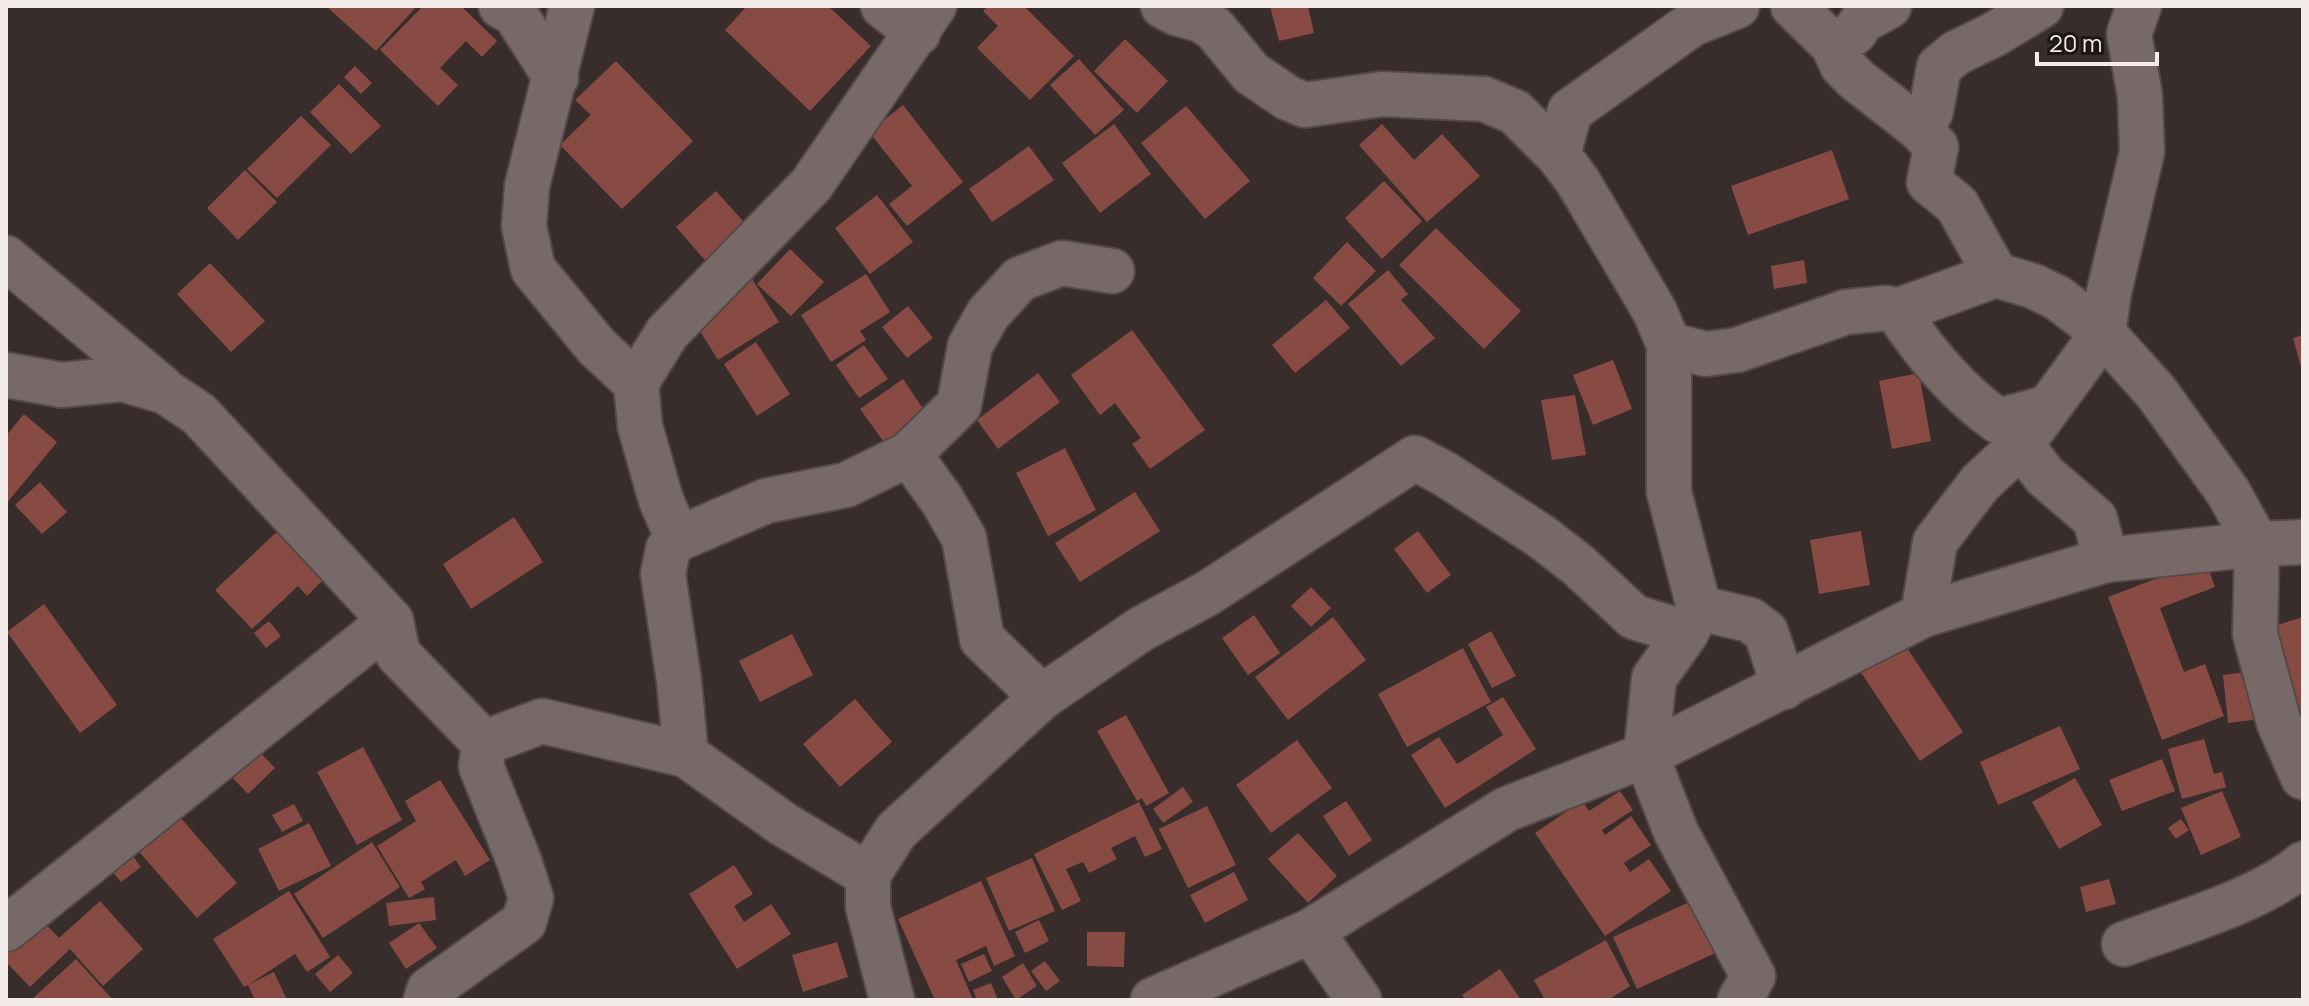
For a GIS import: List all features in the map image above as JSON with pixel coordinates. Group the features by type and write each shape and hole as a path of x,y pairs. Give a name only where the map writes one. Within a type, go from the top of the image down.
{"street":[{"path":"501,6 515,14 556,78"},
{"path":"572,6 527,186 524,226 533,269 597,347 636,383"},
{"path":"678,539 661,500 640,426 636,383 667,333 811,185 926,19 883,6"},
{"path":"1163,6 1214,28 1251,73 1288,98 1305,105 1382,94 1484,99 1515,112 1558,155 1577,180 1655,312 1669,345 1669,492 1693,620 1654,678 1646,755 1676,832 1755,992"},
{"path":"1558,155 1570,111 1692,24 1737,6"},
{"path":"1793,6 1833,45 1842,65 1857,80 1920,129 1936,147 1929,182 1957,205 1996,275"},
{"path":"1833,45 1854,33 1862,21 1889,6"},
{"path":"1923,615 1935,542 1980,483 2021,445 2103,333 2109,292 2142,152 2140,96 2129,34 2139,6"},
{"path":"1920,129 1931,111 1939,67 1956,53 1993,35 2023,10"},
{"path":"6,258 166,392 199,414 391,621 398,654 484,743"},
{"path":"686,755 663,574 668,549 678,539 766,501 846,485 909,454 959,405 970,346 988,314 1020,279 1062,263 1112,271"},
{"path":"1669,345 1706,354 1737,350 1846,312 1887,308 1897,311 1996,275 2033,286 2058,298 2103,333 2156,392 2228,492 2257,544 2255,634 2279,723 2303,777"},
{"path":"1897,311 1947,375 1976,406 1998,421 2047,408"},
{"path":"6,375 62,385 122,379 166,392"},
{"path":"2021,445 2045,476 2095,519 2106,560"},
{"path":"909,454 942,500 964,538 982,639 1042,697"},
{"path":"892,1000 868,907 868,875 896,831 1042,697 1141,629 1208,593 1415,458 1542,537 1578,565 1634,617 1750,620 1766,632 1784,687"},
{"path":"1153,1000 1311,931 1507,809 1646,755 1923,615 2106,560 2303,542"},
{"path":"6,929 391,621"},
{"path":"484,743 542,721 686,755 783,824 868,875"},
{"path":"426,1000 429,990 524,922 531,898 481,766 484,743"},
{"path":"2124,944 2231,904 2293,873 2303,864"},
{"path":"1311,931 1359,1000"}],"building":[{"path":"326,6 417,6 376,51"},
{"path":"423,6 461,6 497,41 482,57 466,41 440,68 458,85 438,106 380,50"},
{"path":"747,6 828,6 871,46 810,111 725,30"},
{"path":"988,6 1024,6 1074,56 1030,100 977,48 998,26 983,11"},
{"path":"1270,6 1308,6 1314,33 1279,41"},
{"path":"1125,39 1168,81 1137,113 1094,71"},
{"path":"1079,59 1124,110 1095,135 1050,85"},
{"path":"616,61 693,141 622,209 560,145 591,115 575,100"},
{"path":"355,66 372,83 361,94 344,77"},
{"path":"339,84 381,126 351,154 310,112"},
{"path":"903,105 963,182 907,226 889,204 912,186 869,132"},
{"path":"1186,106 1250,181 1205,219 1141,143"},
{"path":"301,116 331,145 277,198 247,169"},
{"path":"1114,124 1151,174 1100,213 1062,163"},
{"path":"1382,124 1414,160 1442,134 1480,176 1427,222 1359,145"},
{"path":"1029,146 1054,180 992,222 969,189"},
{"path":"1832,150 1849,199 1748,235 1731,186"},
{"path":"245,170 277,202 238,240 207,208"},
{"path":"1384,181 1422,221 1382,259 1345,218"},
{"path":"716,191 752,231 711,267 676,227"},
{"path":"877,195 913,242 870,274 835,228"},
{"path":"1436,228 1521,311 1484,349 1399,265"},
{"path":"1347,242 1376,271 1341,306 1313,278"},
{"path":"790,249 824,282 791,316 757,284"},
{"path":"1804,260 1807,283 1774,289 1771,266"},
{"path":"210,263 265,321 231,352 177,294"},
{"path":"1388,270 1408,294 1401,300 1435,338 1401,366 1348,304"},
{"path":"866,274 890,312 860,331 866,340 831,362 801,315"},
{"path":"751,277 779,322 718,360 690,315"},
{"path":"1326,300 1350,328 1295,373 1272,345"},
{"path":"908,306 933,338 907,358 882,327"},
{"path":"1132,330 1205,430 1150,469 1132,444 1141,438 1115,403 1100,415 1071,375"},
{"path":"2303,335 2303,370 2302,370 2293,338"},
{"path":"756,342 790,394 757,416 724,364"},
{"path":"864,345 888,379 859,398 836,365"},
{"path":"1613,360 1632,409 1593,425 1573,375"},
{"path":"1038,373 1060,402 998,449 977,420"},
{"path":"1919,373 1931,441 1892,449 1879,381"},
{"path":"903,379 928,416 886,445 860,409"},
{"path":"1575,395 1586,455 1552,460 1541,400"},
{"path":"24,414 57,442 6,504 6,436"},
{"path":"1065,448 1096,510 1048,536 1016,473"},
{"path":"40,482 67,512 42,534 15,505"},
{"path":"1135,492 1160,531 1080,582 1055,543"},
{"path":"514,517 543,562 471,609 443,564"},
{"path":"283,526 329,574 307,596 298,586 252,629 215,590"},
{"path":"1418,531 1451,575 1427,593 1394,549"},
{"path":"1861,531 1870,585 1819,594 1810,540"},
{"path":"2205,560 2215,587 2160,608 2184,672 2205,664 2224,716 2162,740 2108,597"},
{"path":"1311,587 1331,608 1311,627 1291,606"},
{"path":"44,604 117,705 80,733 7,632"},
{"path":"1254,615 1280,653 1248,675 1222,638"},
{"path":"1333,617 1366,660 1288,720 1255,677"},
{"path":"2303,617 2303,754 2265,629"},
{"path":"269,621 281,636 266,648 254,633"},
{"path":"1491,631 1516,676 1492,688 1468,644"},
{"path":"792,634 813,675 760,702 739,661"},
{"path":"1903,642 1963,732 1920,761 1860,671"},
{"path":"1463,648 1491,702 1407,747 1378,694"},
{"path":"2255,671 2261,719 2228,723 2223,675"},
{"path":"1503,697 1536,749 1445,808 1411,755 1439,737 1457,764 1503,735 1486,707"},
{"path":"855,699 892,742 840,787 803,744"},
{"path":"1126,715 1169,793 1146,806 1142,798 1137,801 1097,731"},
{"path":"2060,726 2080,769 1998,805 1980,762"},
{"path":"2204,739 2214,774 2222,772 2226,787 2182,799 2168,749"},
{"path":"1297,740 1332,788 1271,833 1236,785"},
{"path":"255,747 275,768 248,794 228,773"},
{"path":"363,747 402,820 357,845 317,772"},
{"path":"2162,759 2175,791 2122,811 2109,780"},
{"path":"2075,778 2102,825 2059,849 2032,802"},
{"path":"440,780 490,860 465,876 456,860 421,882 425,889 409,898 377,846 416,821 405,801"},
{"path":"1183,787 1193,802 1163,823 1153,809"},
{"path":"1620,791 1633,810 1602,830 1605,835 1631,816 1651,845 1624,863 1630,872 1649,859 1671,891 1605,936 1535,833 1582,801 1589,811"},
{"path":"2222,791 2241,837 2201,855 2181,808"},
{"path":"1346,801 1372,840 1349,856 1323,816"},
{"path":"1139,802 1162,849 1145,857 1135,836 1111,848 1117,859 1089,873 1083,862 1066,869 1081,901 1062,910 1034,854"},
{"path":"294,804 303,821 282,832 272,815"},
{"path":"1207,806 1236,865 1188,888 1159,829"},
{"path":"174,810 237,883 197,918 134,846"},
{"path":"2181,819 2189,830 2176,839 2168,828"},
{"path":"309,823 331,866 279,891 258,849"},
{"path":"1298,833 1337,876 1308,903 1268,859"},
{"path":"372,842 400,887 323,938 294,894"},
{"path":"129,851 141,867 121,882 109,867"},
{"path":"1032,858 1055,911 1009,931 986,878"},
{"path":"734,865 753,894 734,906 744,922 771,904 791,934 737,969 689,894"},
{"path":"1234,872 1248,900 1205,923 1190,895"},
{"path":"2109,879 2116,904 2086,912 2080,887"},
{"path":"981,881 1015,956 994,966 986,946 956,960 973,1000 935,1000 898,919"},
{"path":"289,891 330,957 307,972 295,954 244,987 213,939"},
{"path":"434,897 436,920 389,926 386,903"},
{"path":"1698,898 1722,950 1637,989 1613,937"},
{"path":"100,901 143,949 103,986 70,949 30,987 6,962 6,948 39,917 59,938"},
{"path":"1039,920 1049,941 1025,953 1015,932"},
{"path":"419,923 437,948 406,969 389,943"},
{"path":"1087,932 1125,932 1124,967 1087,966"},
{"path":"1606,940 1630,986 1608,1000 1545,1000 1534,980"},
{"path":"837,942 848,977 803,992 792,955"},
{"path":"984,954 992,971 969,982 961,964"},
{"path":"338,955 353,973 330,992 315,974"},
{"path":"76,959 113,1000 31,1000"},
{"path":"1045,961 1060,981 1046,991 1031,971"},
{"path":"1023,963 1037,986 1016,1000 1002,977"},
{"path":"1500,969 1521,1000 1466,1000 1462,995"},
{"path":"274,972 287,1000 255,1000 248,985"},
{"path":"991,983 998,1000 977,1000 973,990"}]}
